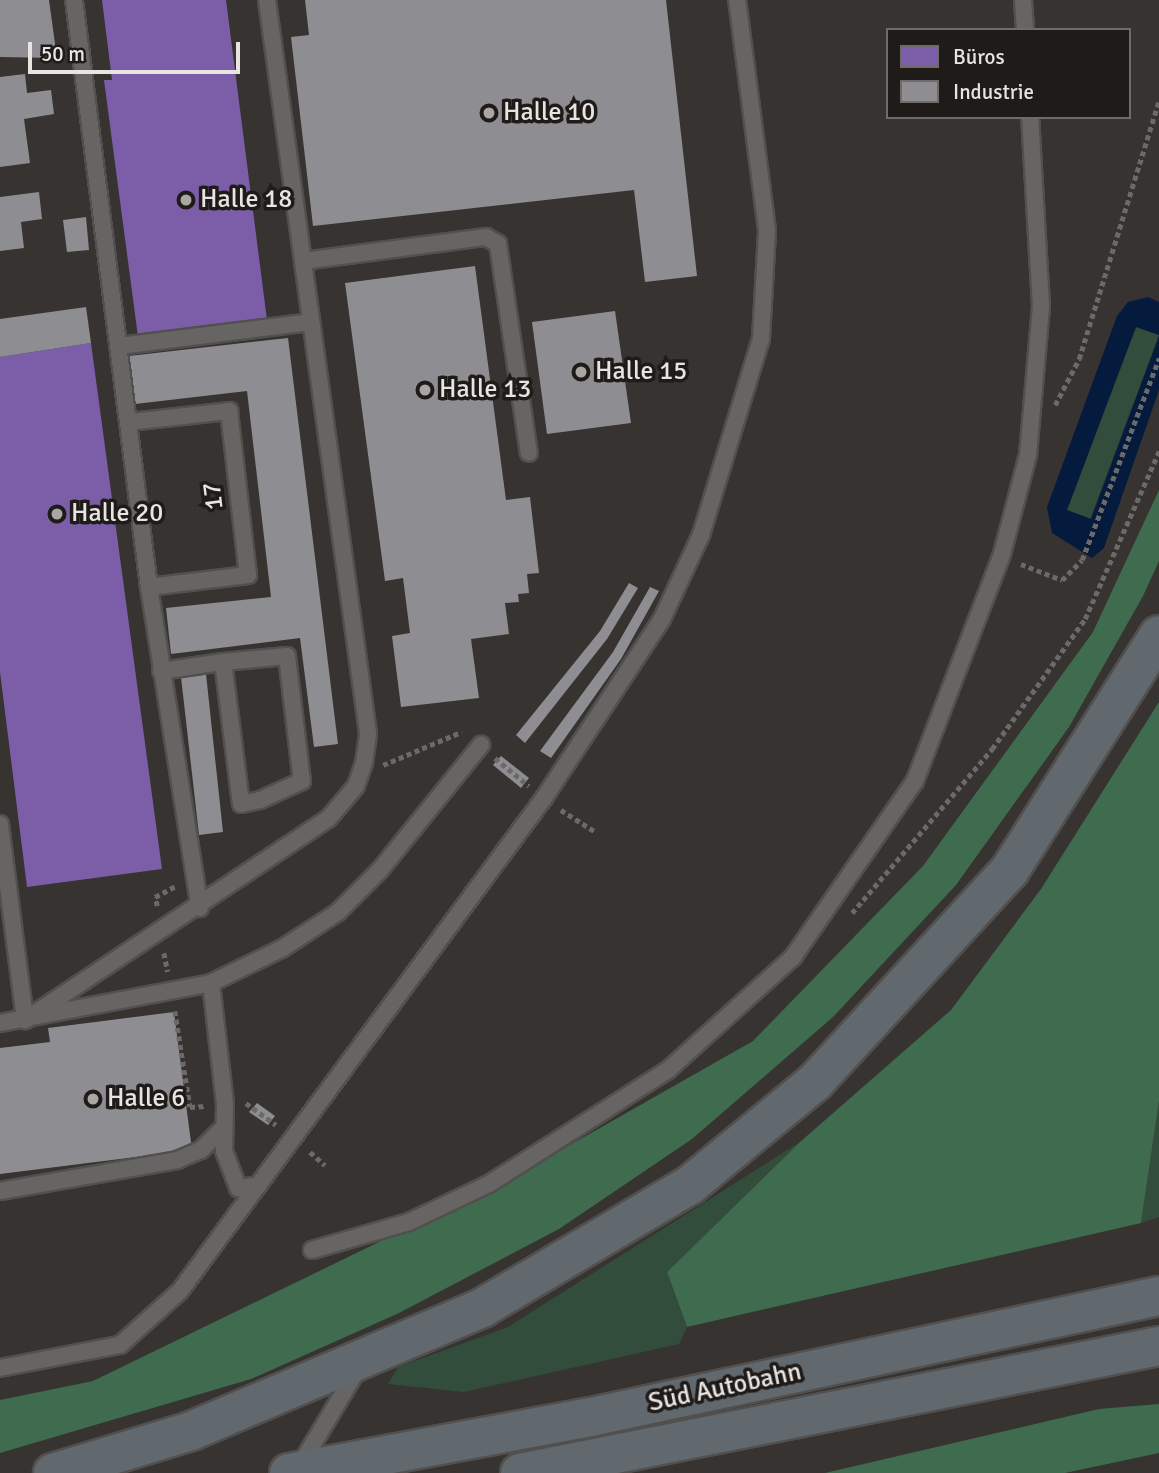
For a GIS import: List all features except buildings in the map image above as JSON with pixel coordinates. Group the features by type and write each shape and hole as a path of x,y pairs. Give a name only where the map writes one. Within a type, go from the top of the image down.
{"highway":[{"path":"53,1473 191,1431 482,1308 690,1185 815,1082 1010,870 1159,635"},
{"name":"Süd Autobahn","path":"292,1472 1159,1296"},
{"name":"Süd Autobahn","path":"520,1473 1159,1346"}],"lane":[{"path":"74,0 149,587 191,878 200,908"},
{"path":"25,1020 162,935 329,818 356,786 364,763 368,733 267,0"},
{"path":"0,1368 120,1345 180,1291 544,798 662,619 701,535 761,339 767,230 737,0"},
{"path":"1023,0 1025,28"},
{"path":"312,1250 408,1222 489,1184 668,1070 793,957 915,781 1002,554 1028,455 1041,306 1030,119"},
{"path":"303,261 486,237 498,244 529,453"},
{"path":"119,346 311,322"},
{"name":"17","path":"130,422 229,411 248,575 149,587"},
{"path":"161,671 223,662 287,656 302,781 260,800 241,804 223,662"},
{"path":"0,1023 211,983 338,912 380,870 481,745"},
{"path":"0,824 25,1020"},
{"path":"211,983 225,1104 221,1130 238,1188 259,1185"},
{"path":"0,1191 177,1160 201,1150 221,1130"},
{"path":"292,1472 365,1358"}],"path":[{"path":"1028,455 1079,359 1159,100"},
{"path":"1002,554 1062,580 1082,559 1159,358"},
{"path":"842,924 992,749 1085,620 1159,451"},
{"path":"191,878 155,897 190,1107 246,1103 258,1112"}],"green space":[{"path":"1136,327 1159,335 1090,519 1067,510"},
{"path":"1159,490 1159,561 1143,596 1069,727 956,885 833,1017 692,1139 559,1229 399,1313 251,1379 0,1453 0,1400 93,1381 519,1174 753,1041 923,866 1093,632"},
{"path":"1159,702 1159,1101 1141,1223 687,1327 667,1272 800,1142 951,1010 1041,889"},
{"path":"1159,1101 1159,1217 1141,1223"},
{"path":"800,1142 667,1272 687,1327 679,1344 464,1392 388,1384 398,1367 508,1327"},
{"path":"1159,1404 1159,1453 1065,1473 825,1473 1099,1409"}],"water":[{"path":"1148,297 1159,302 1159,335 1136,327 1067,510 1091,519 1159,336 1159,390 1104,548 1092,558 1052,533 1047,507 1117,316 1128,302"}],"place":[{"name":"Halle 10","path":"489,113"},
{"name":"Halle 18","path":"186,200"},
{"name":"Halle 15","path":"581,372"},
{"name":"Halle 13","path":"425,390"},
{"name":"Halle 20","path":"57,514"},
{"name":"Halle 6","path":"93,1099"}]}
